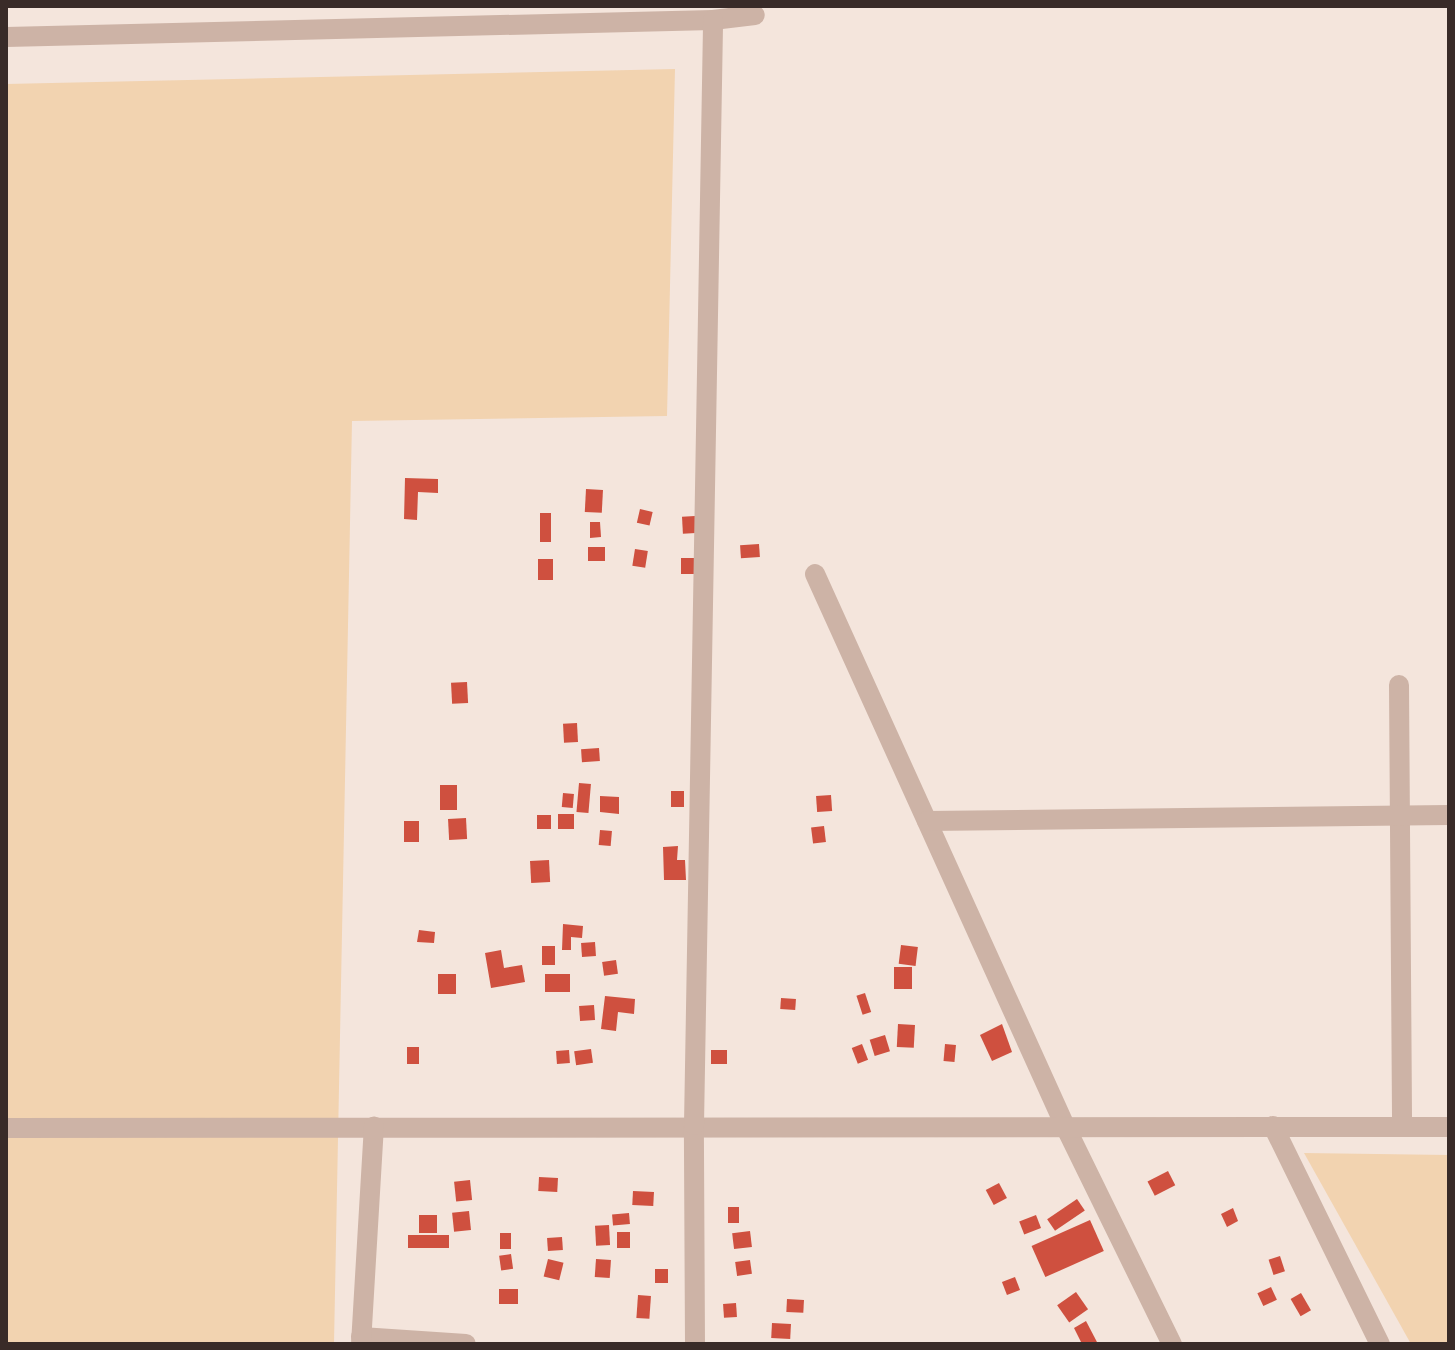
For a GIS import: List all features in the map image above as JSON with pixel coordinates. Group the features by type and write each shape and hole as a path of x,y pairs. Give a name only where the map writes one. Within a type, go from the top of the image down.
{"street":[{"path":"6,37 713,20 755,15"},
{"path":"695,1344 694,1125 713,20"},
{"path":"815,574 1065,1126 1172,1344"},
{"path":"1399,685 1402,1127"},
{"path":"927,821 1400,813 1449,815"},
{"path":"6,1128 694,1125 1449,1127"},
{"path":"374,1126 361,1340 466,1344"},
{"path":"1273,1126 1380,1344"}],"sand":[{"path":"675,69 667,416 352,421 334,1344 6,1344 6,84"},
{"path":"1304,1153 1449,1155 1449,1344 1411,1344"}],"building":[{"path":"405,478 438,479 438,493 418,492 417,520 404,519"},
{"path":"586,489 603,490 602,513 585,512"},
{"path":"640,509 653,512 650,526 637,523"},
{"path":"540,513 551,513 551,542 540,542"},
{"path":"695,516 696,533 683,534 682,517"},
{"path":"590,522 600,522 601,537 590,538"},
{"path":"759,544 760,557 741,558 740,545"},
{"path":"588,547 605,547 605,561 588,561"},
{"path":"635,549 648,551 645,568 632,566"},
{"path":"681,558 695,558 695,574 681,574"},
{"path":"538,559 553,559 553,580 538,580"},
{"path":"467,682 468,703 452,704 451,683"},
{"path":"577,723 578,742 564,743 563,724"},
{"path":"599,748 600,761 582,762 581,749"},
{"path":"579,783 591,784 588,813 576,812"},
{"path":"440,785 457,785 457,810 440,810"},
{"path":"671,791 684,791 684,807 671,807"},
{"path":"563,793 574,794 573,808 562,807"},
{"path":"831,795 832,811 817,812 816,796"},
{"path":"600,796 619,797 619,814 600,812"},
{"path":"558,814 574,814 574,829 558,829"},
{"path":"537,815 551,815 551,829 537,829"},
{"path":"466,818 467,839 449,840 448,819"},
{"path":"404,821 419,821 419,842 404,842"},
{"path":"824,826 826,842 813,843 811,828"},
{"path":"600,830 612,831 611,846 599,845"},
{"path":"678,846 677,860 685,860 686,880 664,880 663,847"},
{"path":"549,860 550,882 531,883 530,861"},
{"path":"563,924 583,926 582,938 571,937 571,950 562,950"},
{"path":"419,930 435,932 434,943 417,942"},
{"path":"595,942 596,956 582,957 581,943"},
{"path":"901,945 918,947 916,966 899,964"},
{"path":"542,946 555,946 555,965 542,965"},
{"path":"501,950 504,968 522,965 525,982 491,988 485,953"},
{"path":"616,960 618,974 604,976 602,962"},
{"path":"894,967 912,967 912,989 894,989"},
{"path":"438,974 456,974 456,994 438,994"},
{"path":"545,974 570,974 570,992 545,992"},
{"path":"865,993 871,1012 863,1015 856,996"},
{"path":"605,996 635,999 634,1014 618,1012 616,1031 601,1029"},
{"path":"781,998 796,999 795,1010 780,1009"},
{"path":"594,1005 595,1020 580,1021 579,1006"},
{"path":"898,1024 915,1025 914,1048 897,1047"},
{"path":"1002,1024 1012,1052 992,1061 980,1035"},
{"path":"885,1035 890,1051 875,1056 870,1040"},
{"path":"862,1044 868,1060 858,1064 852,1048"},
{"path":"945,1044 956,1045 954,1062 944,1061"},
{"path":"407,1047 419,1047 419,1064 407,1064"},
{"path":"591,1049 593,1063 576,1065 574,1051"},
{"path":"569,1050 570,1063 557,1064 556,1051"},
{"path":"711,1050 727,1050 727,1064 711,1064"},
{"path":"1168,1171 1175,1185 1155,1196 1148,1181"},
{"path":"539,1177 558,1178 557,1192 538,1191"},
{"path":"470,1180 472,1200 456,1202 454,1182"},
{"path":"999,1183 1007,1198 994,1205 986,1190"},
{"path":"633,1191 654,1192 653,1206 632,1205"},
{"path":"1077,1199 1085,1211 1055,1231 1047,1219"},
{"path":"728,1207 739,1207 739,1223 728,1223"},
{"path":"1233,1208 1238,1221 1227,1227 1221,1214"},
{"path":"469,1211 471,1230 454,1232 452,1213"},
{"path":"629,1213 630,1224 613,1225 612,1214"},
{"path":"419,1215 437,1215 437,1233 419,1233"},
{"path":"1036,1215 1041,1228 1024,1235 1019,1221"},
{"path":"1090,1220 1104,1251 1045,1277 1032,1246"},
{"path":"609,1225 610,1245 596,1246 595,1226"},
{"path":"750,1231 752,1247 734,1249 732,1233"},
{"path":"617,1232 630,1232 630,1248 617,1248"},
{"path":"500,1233 511,1233 511,1249 500,1249"},
{"path":"408,1235 449,1235 449,1248 408,1248"},
{"path":"562,1237 563,1250 548,1251 547,1238"},
{"path":"511,1254 513,1269 501,1271 499,1256"},
{"path":"1280,1256 1285,1271 1274,1275 1269,1260"},
{"path":"548,1259 564,1263 559,1280 544,1276"},
{"path":"596,1259 611,1260 610,1278 595,1277"},
{"path":"750,1260 752,1274 737,1276 735,1262"},
{"path":"655,1269 668,1269 668,1283 655,1283"},
{"path":"1015,1277 1020,1290 1007,1295 1002,1282"},
{"path":"1271,1287 1277,1300 1263,1306 1257,1293"},
{"path":"499,1289 518,1289 518,1304 499,1304"},
{"path":"1076,1292 1088,1309 1069,1322 1057,1305"},
{"path":"1301,1293 1311,1310 1301,1316 1291,1299"},
{"path":"638,1295 651,1296 649,1319 636,1318"},
{"path":"787,1299 804,1300 803,1313 786,1312"},
{"path":"736,1303 737,1317 724,1318 723,1304"},
{"path":"1086,1321 1098,1344 1082,1344 1074,1328"},
{"path":"772,1323 791,1324 790,1339 771,1338"}]}
